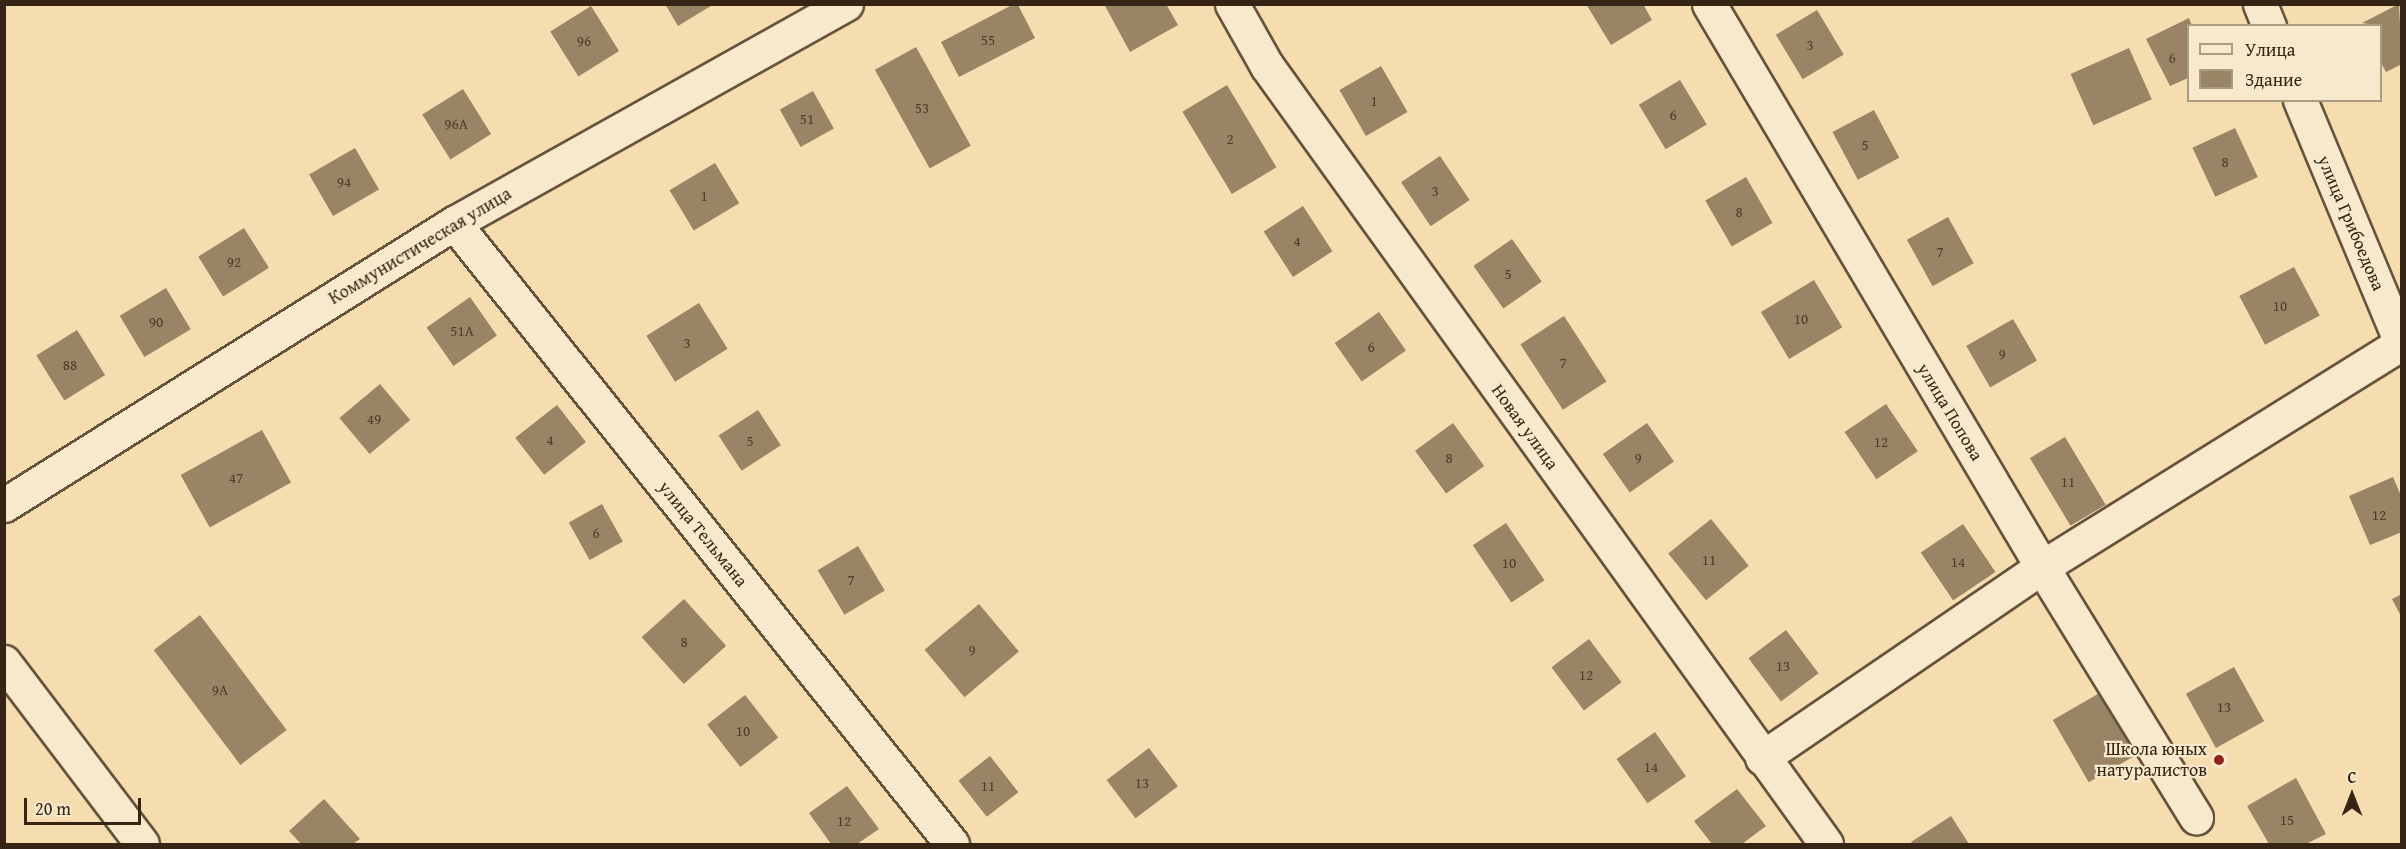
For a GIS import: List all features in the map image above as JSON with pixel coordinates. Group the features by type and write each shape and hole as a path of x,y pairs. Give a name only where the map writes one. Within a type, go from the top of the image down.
{"street":[{"name":"Коммунистическая улица","path":"4,505 454,223 846,4"},
{"name":"Новая улица","path":"1232,4 1267,66 1826,844"},
{"name":"улица Попова","path":"1709,4 2042,567 2196,817"},
{"path":"2260,4 2268,24"},
{"name":"улица Грибоедова","path":"2301,102 2401,344"},
{"name":"улица Тельмана","path":"454,223 952,844"},
{"path":"1762,758 2042,567 2401,344"},
{"path":"4,662 142,844"}],"building":[{"path":"665,4 714,4 678,26"},
{"path":"1104,4 1166,4 1178,25 1130,52"},
{"path":"1586,4 1643,4 1652,20 1611,45"},
{"path":"2399,4 2402,64 2386,72 2382,65 2382,24 2362,23"},
{"path":"1012,5 1018,5 1035,38 959,77 941,42"},
{"path":"591,6 619,51 578,76 550,31"},
{"path":"1817,10 1844,55 1803,79 1776,35"},
{"path":"2189,18 2191,24 2187,24 2187,78 2170,86 2146,39"},
{"path":"916,47 971,146 930,169 875,70"},
{"path":"2129,48 2152,99 2093,125 2071,74"},
{"path":"1381,66 1408,112 1366,136 1339,90"},
{"path":"1680,80 1707,125 1666,149 1639,105"},
{"path":"1227,85 1276,167 1232,194 1182,112"},
{"path":"463,89 491,134 450,159 422,114"},
{"path":"813,91 834,129 801,147 780,109"},
{"path":"1874,110 1899,158 1858,180 1833,132"},
{"path":"2235,128 2258,177 2215,197 2192,148"},
{"path":"355,148 379,190 333,216 309,174"},
{"path":"1440,156 1470,200 1431,226 1401,182"},
{"path":"715,163 739,203 694,231 670,190"},
{"path":"1746,177 1772,223 1732,246 1705,200"},
{"path":"1303,206 1332,251 1293,277 1264,232"},
{"path":"1948,217 1974,263 1933,286 1907,240"},
{"path":"244,228 269,268 223,296 198,257"},
{"path":"1512,239 1542,282 1503,309 1473,266"},
{"path":"2294,267 2320,316 2265,345 2239,296"},
{"path":"1814,280 1842,327 1789,359 1761,312"},
{"path":"166,288 191,329 144,357 120,316"},
{"path":"470,297 497,336 454,366 427,327"},
{"path":"699,303 728,349 675,382 646,336"},
{"path":"1379,312 1406,351 1362,381 1335,343"},
{"path":"1564,316 1606,381 1563,410 1520,344"},
{"path":"2013,319 2037,361 1990,388 1966,346"},
{"path":"77,330 105,375 64,400 36,355"},
{"path":"380,384 410,420 370,454 339,418"},
{"path":"1886,404 1918,451 1876,479 1845,432"},
{"path":"557,405 586,442 544,475 515,438"},
{"path":"758,410 781,445 741,471 719,436"},
{"path":"1453,423 1484,466 1446,494 1415,451"},
{"path":"1647,423 1674,462 1630,492 1603,454"},
{"path":"262,430 291,482 210,528 181,475"},
{"path":"2065,437 2106,505 2071,526 2030,458"},
{"path":"2393,477 2402,498 2402,532 2370,545 2349,496"},
{"path":"602,504 623,542 590,560 569,522"},
{"path":"1711,519 1749,566 1706,600 1668,554"},
{"path":"1506,523 1545,580 1511,603 1473,545"},
{"path":"1963,524 1995,572 1953,601 1921,553"},
{"path":"858,546 885,591 844,615 818,570"},
{"path":"2402,594 2402,618 2392,599"},
{"path":"684,599 726,646 684,684 642,637"},
{"path":"979,604 1019,651 964,697 925,650"},
{"path":"200,615 287,730 240,765 154,650"},
{"path":"1786,630 1818,673 1781,701 1748,658"},
{"path":"1589,639 1621,682 1584,710 1551,667"},
{"path":"2234,667 2264,721 2216,748 2186,694"},
{"path":"2103,691 2139,753 2089,782 2053,720"},
{"path":"745,695 778,738 740,767 707,725"},
{"path":"1655,732 1686,776 1647,803 1616,759"},
{"path":"1149,748 1178,786 1136,818 1107,780"},
{"path":"990,756 1018,792 987,817 958,781"},
{"path":"2296,778 2326,834 2306,844 2269,844 2247,806"},
{"path":"847,786 879,829 857,844 831,844 809,813"},
{"path":"1737,789 1766,826 1742,844 1712,844 1694,821"},
{"path":"324,799 360,839 353,844 301,844 289,831"},
{"path":"1951,816 1969,844 1913,844 1911,842"}],"place":[{"name":"Школа юных натуралистов","path":"2219,760"}]}
